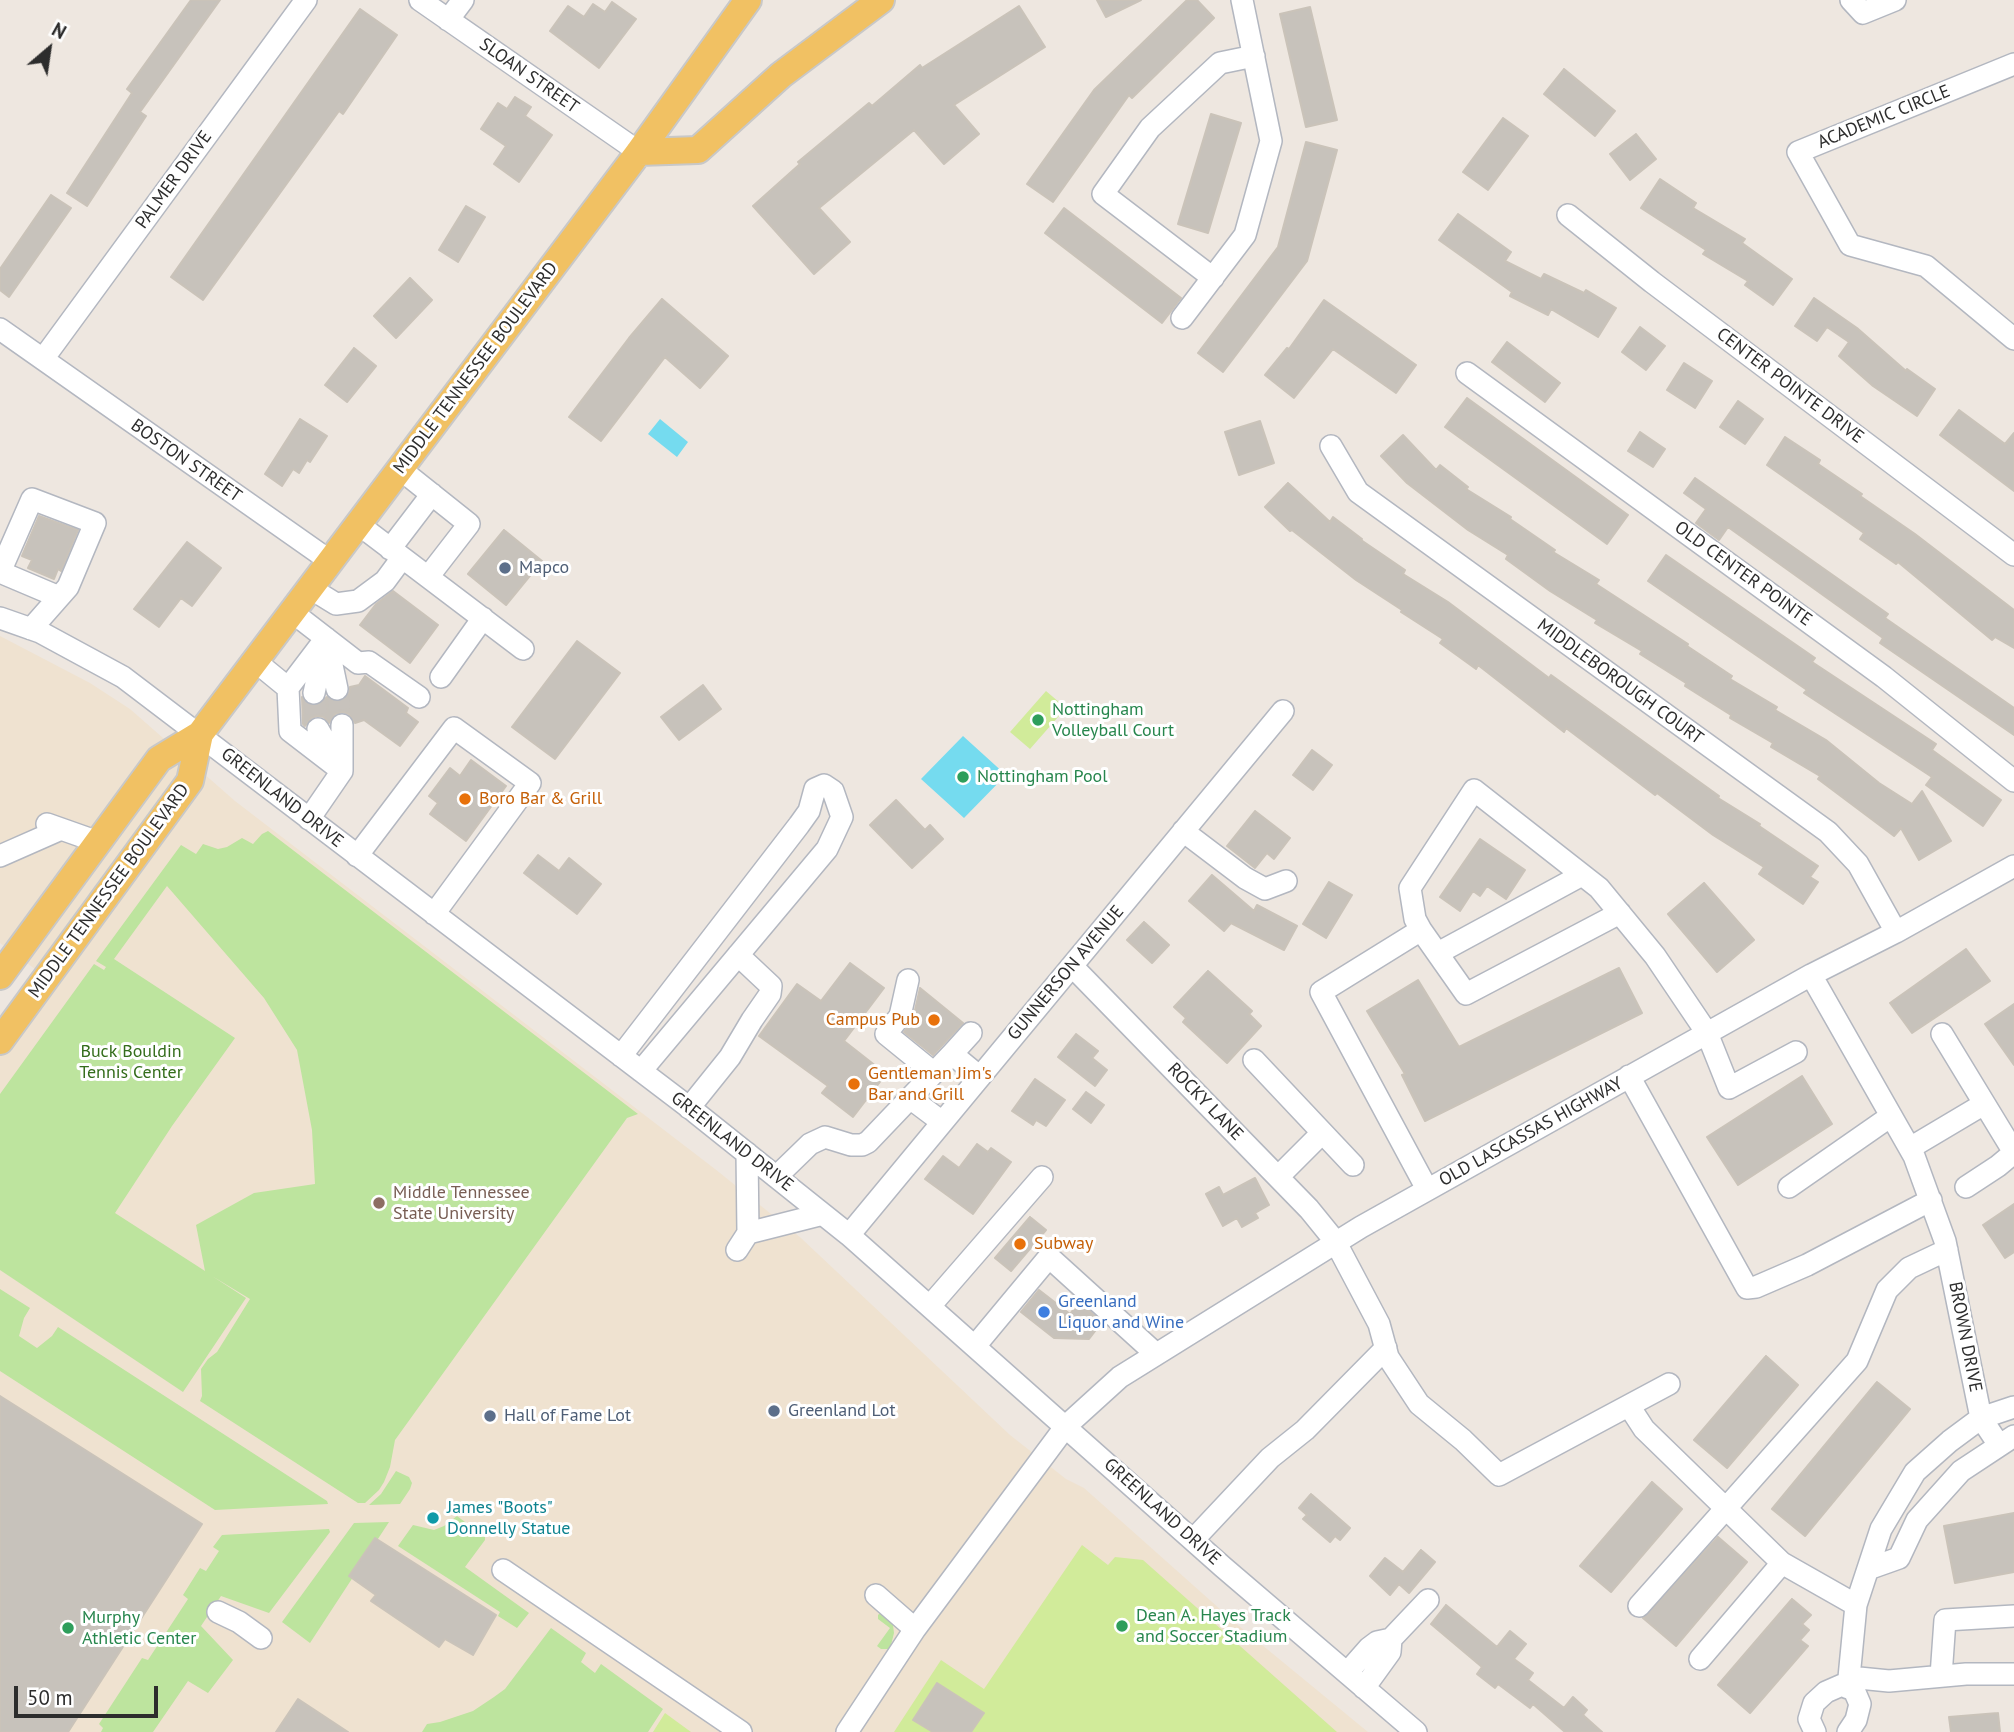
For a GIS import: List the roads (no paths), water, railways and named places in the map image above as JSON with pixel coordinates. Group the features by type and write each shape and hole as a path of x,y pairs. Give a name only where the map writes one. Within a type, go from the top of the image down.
{"main road":[{"name":"MIDDLE TENNESSEE BOULEVARD","path":"0,975 159,759 200,734 639,152 748,0"},
{"path":"639,152 698,150 781,75 881,0"},
{"name":"MIDDLE TENNESSEE BOULEVARD","path":"0,1041 190,781 200,734"}],"street":[{"name":"PALMER DRIVE","path":"43,359 306,0"},
{"name":"SLOAN STREET","path":"420,0 639,152"},
{"path":"448,20 463,0"},
{"path":"1182,318 1245,235 1271,141 1242,0"},
{"path":"1851,0 1864,13 1895,0"},
{"path":"1213,278 1104,194 1150,128 1220,63 1254,56"},
{"name":"ACADEMIC CIRCLE","path":"2014,64 1798,152 1850,245 1926,266 2014,339"},
{"name":"CENTER POINTE DRIVE","path":"1568,215 1652,282 2014,555"},
{"name":"BOSTON STREET","path":"0,329 330,561"},
{"name":"OLD CENTER POINTE","path":"1467,373 1884,677 2014,781"},
{"name":"MIDDLEBOROUGH COURT","path":"1331,446 1358,492 1828,832 1858,864 1896,932"},
{"path":"400,469 469,524 428,577"},
{"path":"310,588 336,604 358,601 385,581 396,553 432,494"},
{"path":"31,629 68,587 95,523 32,499 0,572 59,597"},
{"path":"358,524 523,649"},
{"path":"292,612 358,663 369,662 419,697"},
{"name":"GREENLAND DRIVE","path":"0,618 31,629 123,677 747,1153 849,1235 1193,1540 1416,1732"},
{"path":"441,677 482,618"},
{"path":"326,638 288,688 290,731 342,771"},
{"path":"326,638 337,689"},
{"path":"314,693 326,638"},
{"path":"255,661 288,688"},
{"name":"GUNNERSON AVENUE","path":"849,1235 1283,711"},
{"path":"309,819 342,771 342,726"},
{"path":"357,856 454,728 530,783 434,914"},
{"path":"318,729 342,771"},
{"path":"621,1056 799,825 808,811 815,789 824,785 834,791 842,817 827,849 641,1071"},
{"path":"1620,913 1466,994 1415,919 1410,888 1474,790 1599,888 1620,913 1655,956 1707,1033 1729,1088 1796,1052"},
{"path":"0,856 51,827 98,842"},
{"path":"1183,831 1245,878 1265,889 1286,881"},
{"name":"OLD LASCASSAS HIGHWAY","path":"847,1732 915,1629 1066,1426 1120,1377 1335,1241 1811,975 1896,932 2014,866"},
{"path":"1438,953 1582,875"},
{"path":"1421,930 1321,992 1427,1189"},
{"path":"689,1108 730,1057 751,1020 770,994 771,986 738,955"},
{"name":"ROCKY LANE","path":"1072,966 1309,1209 1335,1241 1379,1325 1388,1357 1419,1404 1463,1440 1499,1475 1629,1406"},
{"name":"BROWN DRIVE","path":"1811,975 1910,1148 1931,1200 1947,1250 1981,1418"},
{"path":"908,980 900,1016 886,1034 934,1073"},
{"path":"776,1177 810,1144 825,1137 862,1145 880,1132 971,1033"},
{"path":"1942,1034 2012,1149 2010,1156 1998,1166 1966,1187"},
{"path":"952,1054 980,1077"},
{"path":"1254,1060 1353,1165"},
{"path":"1629,1076 1747,1288 1756,1287 1807,1265 1931,1200"},
{"path":"910,1098 942,1122"},
{"path":"1910,1148 1984,1104"},
{"path":"1789,1187 1891,1116"},
{"path":"1278,1177 1322,1133"},
{"path":"747,1153 742,1242 823,1213"},
{"path":"930,1306 1041,1177"},
{"path":"1639,1606 1857,1361 1887,1290 1909,1268 1947,1250"},
{"path":"975,1346 1049,1257 1156,1354"},
{"path":"1193,1540 1270,1458 1305,1430 1386,1348"},
{"path":"1670,1384 1629,1406 1644,1429 1782,1563 1856,1605"},
{"path":"1849,1732 1856,1720 1860,1704 1848,1682 1856,1605 1881,1529 1915,1472 1981,1418 2014,1408"},
{"path":"1868,1569 1899,1558 1917,1521 1961,1471 2007,1440 1981,1418"},
{"path":"1700,1659 1782,1563"},
{"path":"503,1570 741,1732"},
{"path":"876,1595 915,1629"},
{"path":"1347,1673 1369,1648 1377,1642 1391,1639 1428,1600"},
{"path":"218,1612 239,1622 261,1638"},
{"path":"1941,1676 1945,1620 2014,1616"},
{"path":"1364,1688 1390,1652 1391,1639"},
{"path":"1815,1732 1809,1720 1814,1703 1826,1692 1848,1682 2014,1674"}],"water":[{"path":"660,419 688,442 677,457 648,434"},
{"name":"Nottingham Pool","path":"963,736 1006,775 964,818 921,779"}],"tunnel":[{"path":"337,689 342,725"},
{"path":"314,693 318,729"}],"place":[{"name":"Mapco","path":"505,568"},
{"name":"Nottingham Volleyball Court","path":"1038,720"},
{"name":"Nottingham Pool","path":"963,777"},
{"name":"Boro Bar & Grill","path":"465,799"},
{"name":"Campus Pub","path":"934,1020"},
{"name":"Gentleman Jim's Bar and Grill","path":"854,1084"},
{"name":"Middle Tennessee State University","path":"379,1203"},
{"name":"Subway","path":"1020,1244"},
{"name":"Greenland Liquor and Wine","path":"1044,1312"},
{"name":"Greenland Lot","path":"774,1411"},
{"name":"Hall of Fame Lot","path":"490,1416"},
{"name":"James \"Boots\" Donnelly Statue","path":"433,1518"},
{"name":"Dean A. Hayes Track and Soccer Stadium","path":"1122,1626"},
{"name":"Murphy Athletic Center","path":"68,1628"}],"park label":[{"name":"Buck Bouldin Tennis Center","path":"131,1062"}]}
